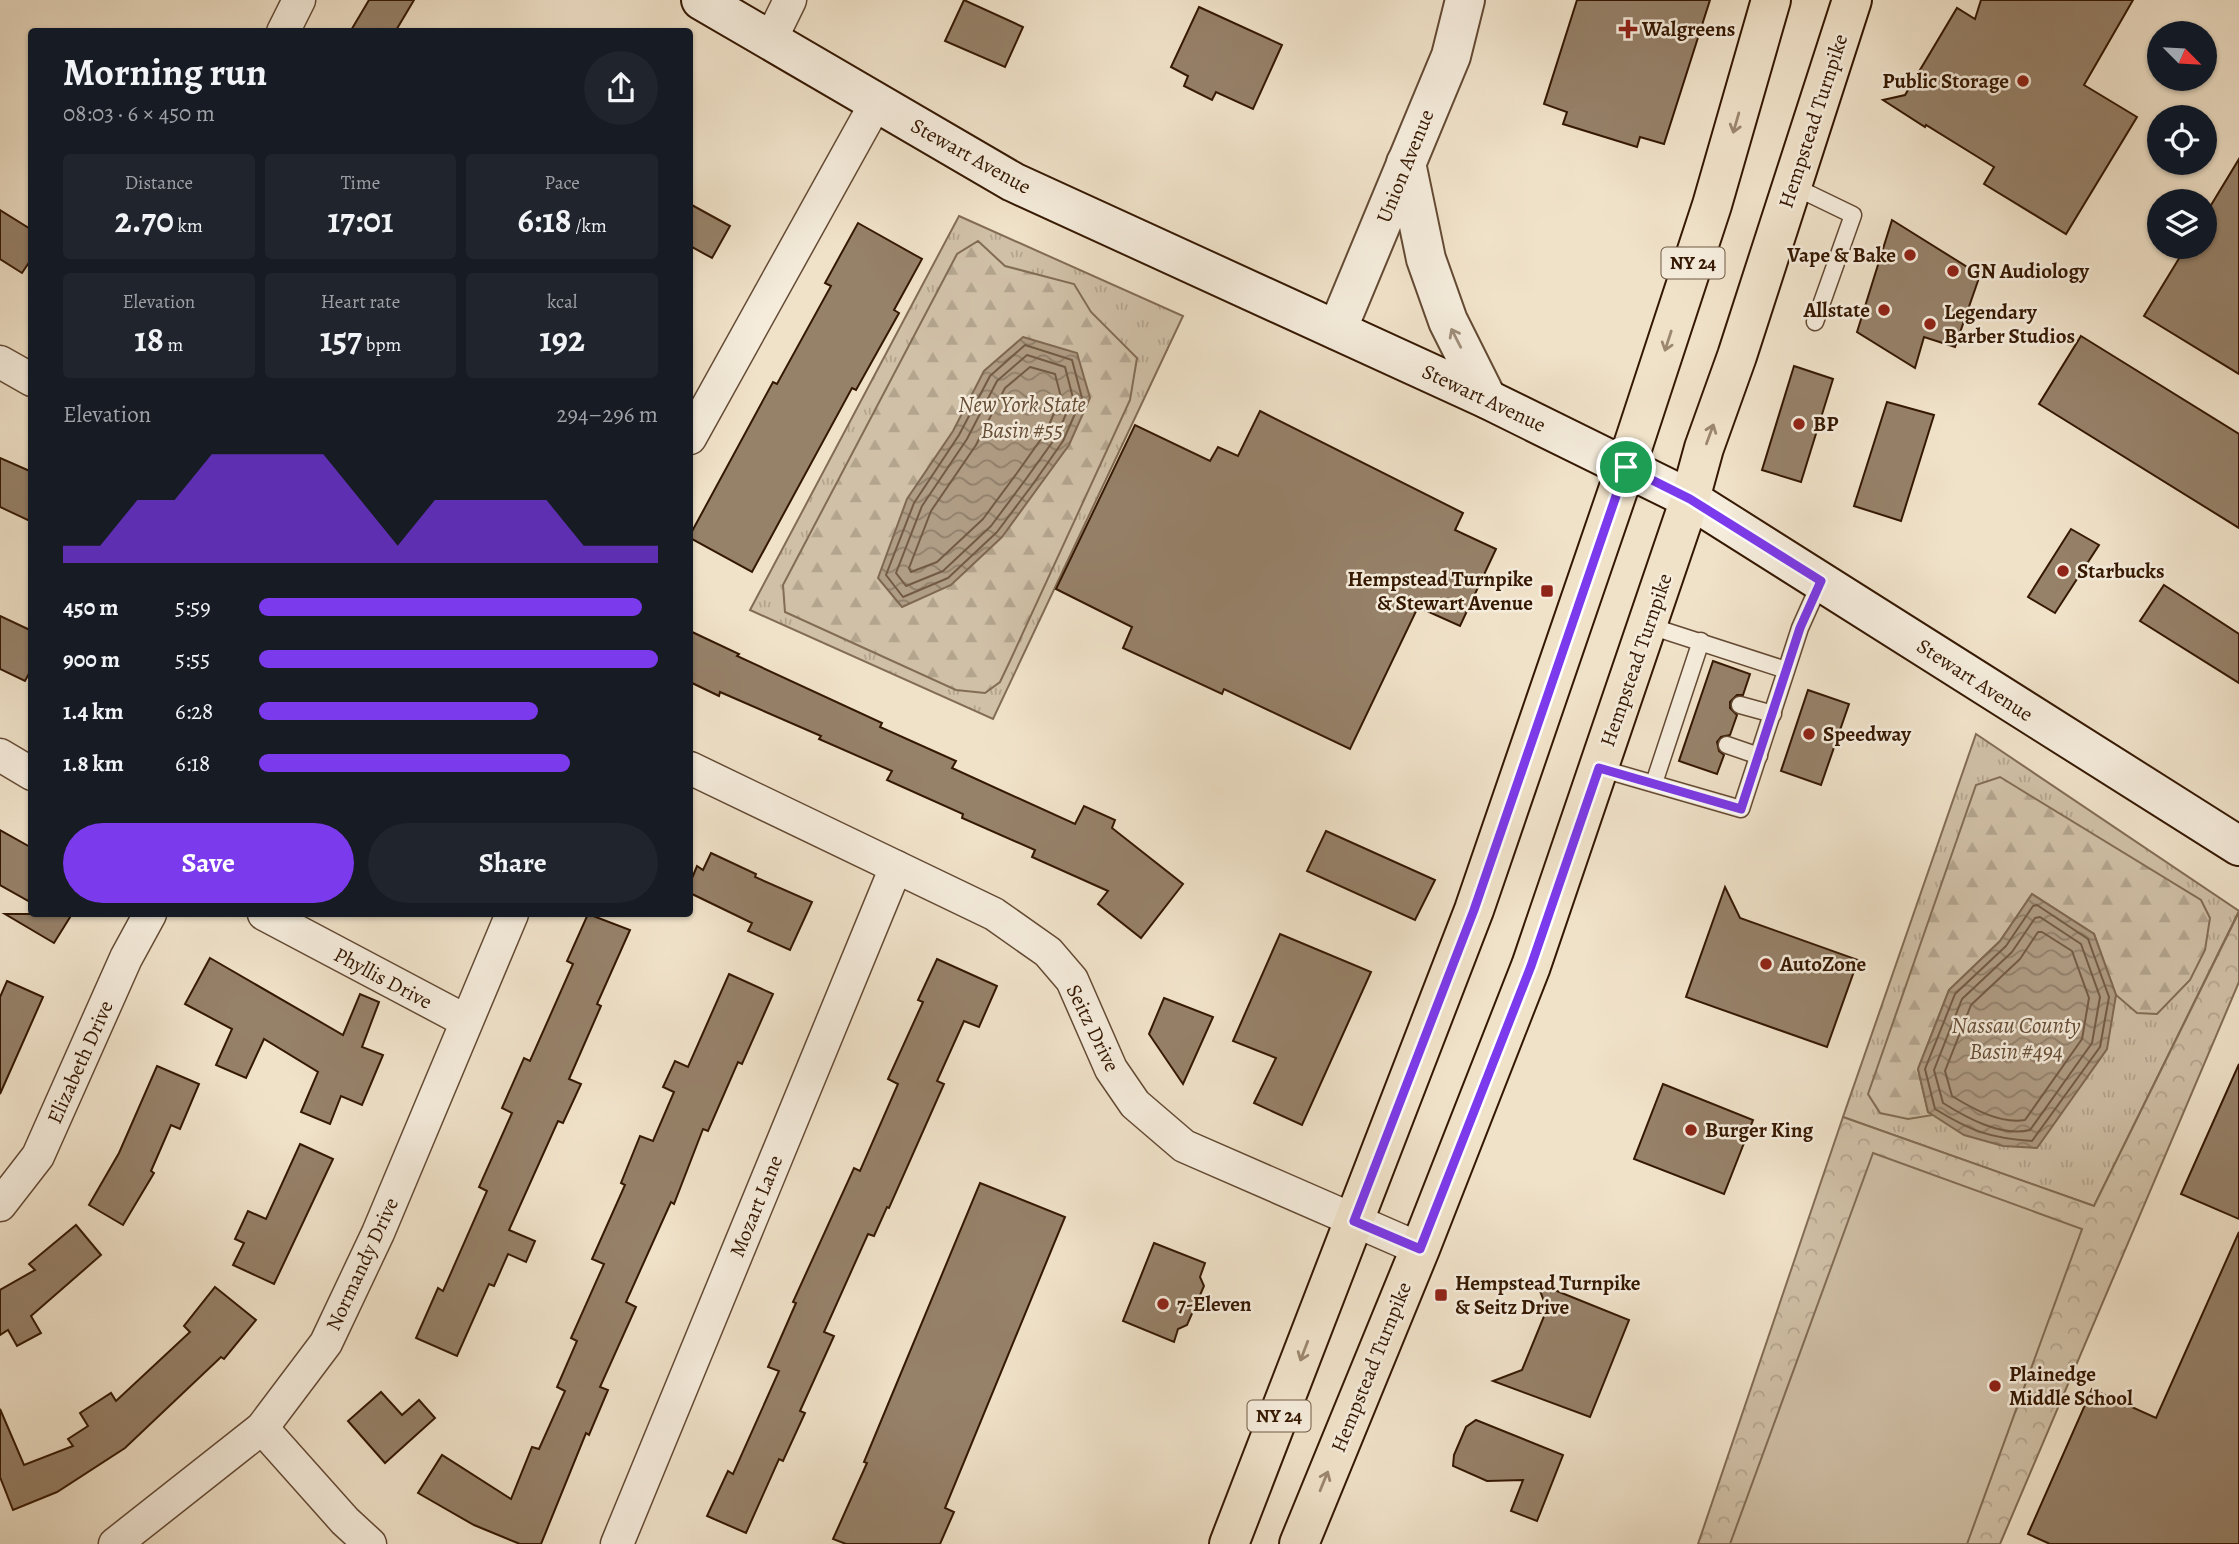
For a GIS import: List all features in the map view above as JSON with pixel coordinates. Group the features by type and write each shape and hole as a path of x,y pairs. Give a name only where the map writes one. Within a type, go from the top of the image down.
{"main road":[{"name":"Stewart Avenue","path":"701,0 1013,182 1487,399 1690,499 2239,846"},
{"name":"Union Avenue","path":"1337,330 1451,56 1465,0"},
{"name":"NY 24","path":"1229,1544 1474,910 1626,467 1712,205 1771,0"},
{"name":"Hempstead Turnpike","path":"1299,1544 1420,1249 1531,966 1690,499 1704,448 1737,356 1852,0"},
{"path":"1406,163 1426,259 1448,321 1487,399"}],"street":[{"path":"285,28 299,0"},
{"path":"770,41 790,0"},
{"path":"693,433 876,103"},
{"path":"0,362 28,378"},
{"path":"0,755 28,772"},
{"name":"Seitz Drive","path":"693,769 994,914 1048,952 1072,980 1111,1069 1135,1104 1184,1146 1420,1249"},
{"name":"Mozart Lane","path":"617,1544 896,867"},
{"name":"Elizabeth Drive","path":"0,1205 38,1156 126,958 148,917"},
{"name":"Phyllis Drive","path":"270,917 466,1021"},
{"name":"Normandy Drive","path":"115,1544 262,1427 326,1343 379,1233 511,917"},
{"path":"262,1427 345,1521 370,1544"}],"lane":[{"path":"1793,186 1853,215 1815,322"},
{"path":"1599,768 1741,809 1800,628 1821,581"},
{"path":"1647,625 1786,670"},
{"path":"1654,783 1701,641"},
{"path":"1686,687 1702,692"},
{"path":"1740,705 1773,714"},
{"path":"1672,728 1689,733"},
{"path":"1727,745 1759,756"}],"green space":[{"path":"959,216 1183,316 993,719 750,610"},
{"path":"978,241 1005,266 1074,284 1091,312 1137,358 1130,400 1000,682 985,693 956,690 785,612 783,585 957,254"},
{"path":"1976,734 2239,911 2094,1206 1843,1117"},
{"path":"2000,777 2201,900 2210,918 2205,950 2190,980 2157,1014 2137,1013 2116,995 2094,934 2032,894 2000,941 1949,990 1918,1069 1928,1112 1933,1115 1908,1119 1880,1113 1868,1094 1976,785"},
{"name":"Plainedge Middle School","path":"2239,912 2239,982 2000,1544 1698,1544 1843,1117 2094,1206"},
{"path":"1873,1153 2082,1229 1967,1544 1730,1544"}],"water":[{"name":"New York State Basin #55","path":"1023,337 1077,353 1090,398 1069,445 1002,537 951,585 902,607 878,578 907,499 953,431 984,371"},
{"name":"Nassau County Basin #494","path":"2032,894 2094,934 2116,995 2107,1049 2037,1148 2003,1146 1964,1135 1928,1112 1918,1069 1949,990 2000,941"}],"building":[{"path":"369,0 414,0 397,28 352,28"},
{"path":"964,0 1023,27 1005,67 945,41"},
{"name":"Walgreens","path":"1577,0 1710,0 1664,144 1640,137 1637,147 1563,124 1567,112 1544,104"},
{"path":"1981,0 2133,0 2084,85 2137,117 2066,234 1984,184 1994,167 1883,100 1905,95 1957,8 1975,19"},
{"path":"1199,7 1282,45 1253,109 1216,92 1212,100 1184,86 1188,76 1171,67"},
{"path":"2239,159 2239,374 2144,316 2179,259 2217,259 2217,195"},
{"path":"693,206 730,226 712,258 693,248"},
{"path":"0,210 28,228 28,264 22,273 0,259"},
{"path":"1892,220 1980,275 1955,347 1924,337 1915,368 1857,332"},
{"path":"858,223 922,259 894,310 899,313 856,390 852,388 752,572 693,540 693,529 773,382 777,384 831,286 825,283"},
{"path":"2081,336 2239,434 2239,528 2039,404"},
{"path":"1794,366 1833,379 1801,482 1762,470"},
{"path":"1887,402 1934,415 1901,521 1854,506"},
{"path":"1260,411 1463,513 1455,530 1496,549 1460,626 1418,607 1350,749 1224,689 1222,694 1123,648 1132,627 1056,589 1135,425 1210,461 1218,447 1238,456"},
{"path":"0,458 28,470 28,520 0,507"},
{"name":"Starbucks","path":"2071,529 2099,545 2055,613 2028,597"},
{"path":"2164,585 2239,634 2239,683 2140,621"},
{"path":"0,616 28,629 28,675 25,681 0,669"},
{"path":"693,632 739,654 737,656 882,723 880,727 956,761 952,768 1075,824 1084,806 1115,820 1112,828 1183,884 1141,938 1098,904 1108,891 1032,857 1035,850 962,818 963,814 887,780 892,771 819,739 821,736 720,692 719,696 693,683"},
{"path":"1713,661 1750,674 1743,695 1737,695 1730,702 1730,708 1737,715 1730,735 1721,737 1717,742 1719,751 1724,755 1717,774 1679,761"},
{"path":"1808,690 1849,704 1821,785 1781,771"},
{"path":"0,830 28,846 28,901 0,885"},
{"path":"1326,831 1435,880 1415,920 1307,871"},
{"path":"711,853 756,874 755,877 812,902 790,950 748,931 752,923 693,894 693,876 697,866 703,870"},
{"path":"1725,887 1740,918 1858,960 1827,1047 1686,997"},
{"path":"5,914 70,917 54,943"},
{"path":"587,917 596,917 630,930 597,1004 601,1006 569,1079 581,1084 563,1123 558,1121 509,1230 535,1241 526,1262 508,1254 494,1286 489,1284 457,1356 416,1338 438,1288 443,1291 487,1191 479,1187 512,1113 502,1108 524,1058 530,1061 573,964 567,961"},
{"path":"1280,934 1371,972 1302,1125 1254,1103 1276,1058 1233,1041"},
{"path":"210,958 343,1035 360,994 379,1002 362,1047 383,1055 362,1105 341,1096 330,1124 301,1112 318,1072 264,1039 246,1078 216,1065 232,1029 185,1004"},
{"path":"937,959 997,986 979,1027 964,1021 937,1081 944,1084 889,1208 887,1207 874,1236 868,1234 824,1332 834,1336 800,1411 805,1413 783,1461 779,1459 746,1533 707,1516 728,1471 733,1474 779,1371 768,1367 796,1303 793,1302 854,1168 860,1171 898,1084 888,1079 923,1002 918,1000"},
{"path":"729,974 773,994 742,1064 738,1062 708,1131 703,1129 674,1204 671,1202 626,1302 636,1307 600,1387 608,1390 589,1435 586,1433 541,1544 520,1544 474,1525 418,1493 442,1455 511,1499 532,1447 539,1449 565,1391 557,1387 577,1341 571,1338 604,1264 592,1259 625,1185 621,1183 640,1136 653,1141 674,1092 663,1087 675,1061 688,1067"},
{"path":"7,981 43,997 0,1094 0,997"},
{"path":"1164,998 1213,1017 1183,1084 1149,1034"},
{"path":"2239,1064 2239,1219 2181,1194"},
{"path":"157,1066 199,1084 180,1129 171,1125 151,1171 154,1173 123,1225 89,1205 119,1153"},
{"path":"1663,1084 1753,1120 1724,1194 1634,1159"},
{"path":"300,1144 333,1159 274,1284 233,1265 244,1243 235,1239 248,1211 266,1219"},
{"path":"980,1183 1065,1217 945,1508 954,1512 940,1544 846,1544 833,1539 867,1463 864,1462"},
{"path":"76,1225 101,1255 31,1316 41,1333 17,1346 8,1330 0,1335 0,1290 35,1270 29,1264"},
{"path":"2239,1232 2239,1544 2050,1544 2028,1534 2092,1389 2156,1418"},
{"name":"7-Eleven","path":"1154,1243 1205,1263 1200,1277 1204,1286 1187,1325 1178,1329 1174,1342 1123,1321"},
{"path":"1537,1283 1629,1320 1590,1417 1493,1381 1522,1370 1547,1309"},
{"path":"215,1287 256,1320 224,1359 221,1357 125,1448 57,1492 13,1510 0,1477 0,1409 24,1465 73,1446 68,1439 88,1426 80,1413 111,1393 116,1401 190,1332 184,1326"},
{"path":"381,1392 402,1415 419,1400 435,1418 385,1463 348,1421"},
{"path":"1476,1420 1563,1455 1537,1521 1511,1511 1523,1480 1487,1481 1453,1466 1454,1455 1466,1427"}],"place":[{"name":"Walgreens","path":"1628,29"},
{"name":"Public Storage","path":"2023,81"},
{"name":"Vape & Bake","path":"1910,255"},
{"name":"GN Audiology","path":"1953,271"},
{"name":"Allstate","path":"1884,310"},
{"name":"Legendary Barber Studios","path":"1930,324"},
{"name":"BP","path":"1799,424"},
{"name":"Starbucks","path":"2063,571"},
{"name":"Hempstead Turnpike & Stewart Avenue","path":"1547,591"},
{"name":"Speedway","path":"1809,734"},
{"name":"AutoZone","path":"1766,964"},
{"name":"Burger King","path":"1691,1130"},
{"name":"Hempstead Turnpike & Seitz Drive","path":"1441,1295"},
{"name":"7-Eleven","path":"1163,1304"},
{"name":"Plainedge Middle School","path":"1995,1386"}],"route":[{"path":"1626,467 1690,499 1821,581 1800,628 1741,809 1599,768 1531,966 1420,1249 1354,1221 1474,910 1626,467"}]}
